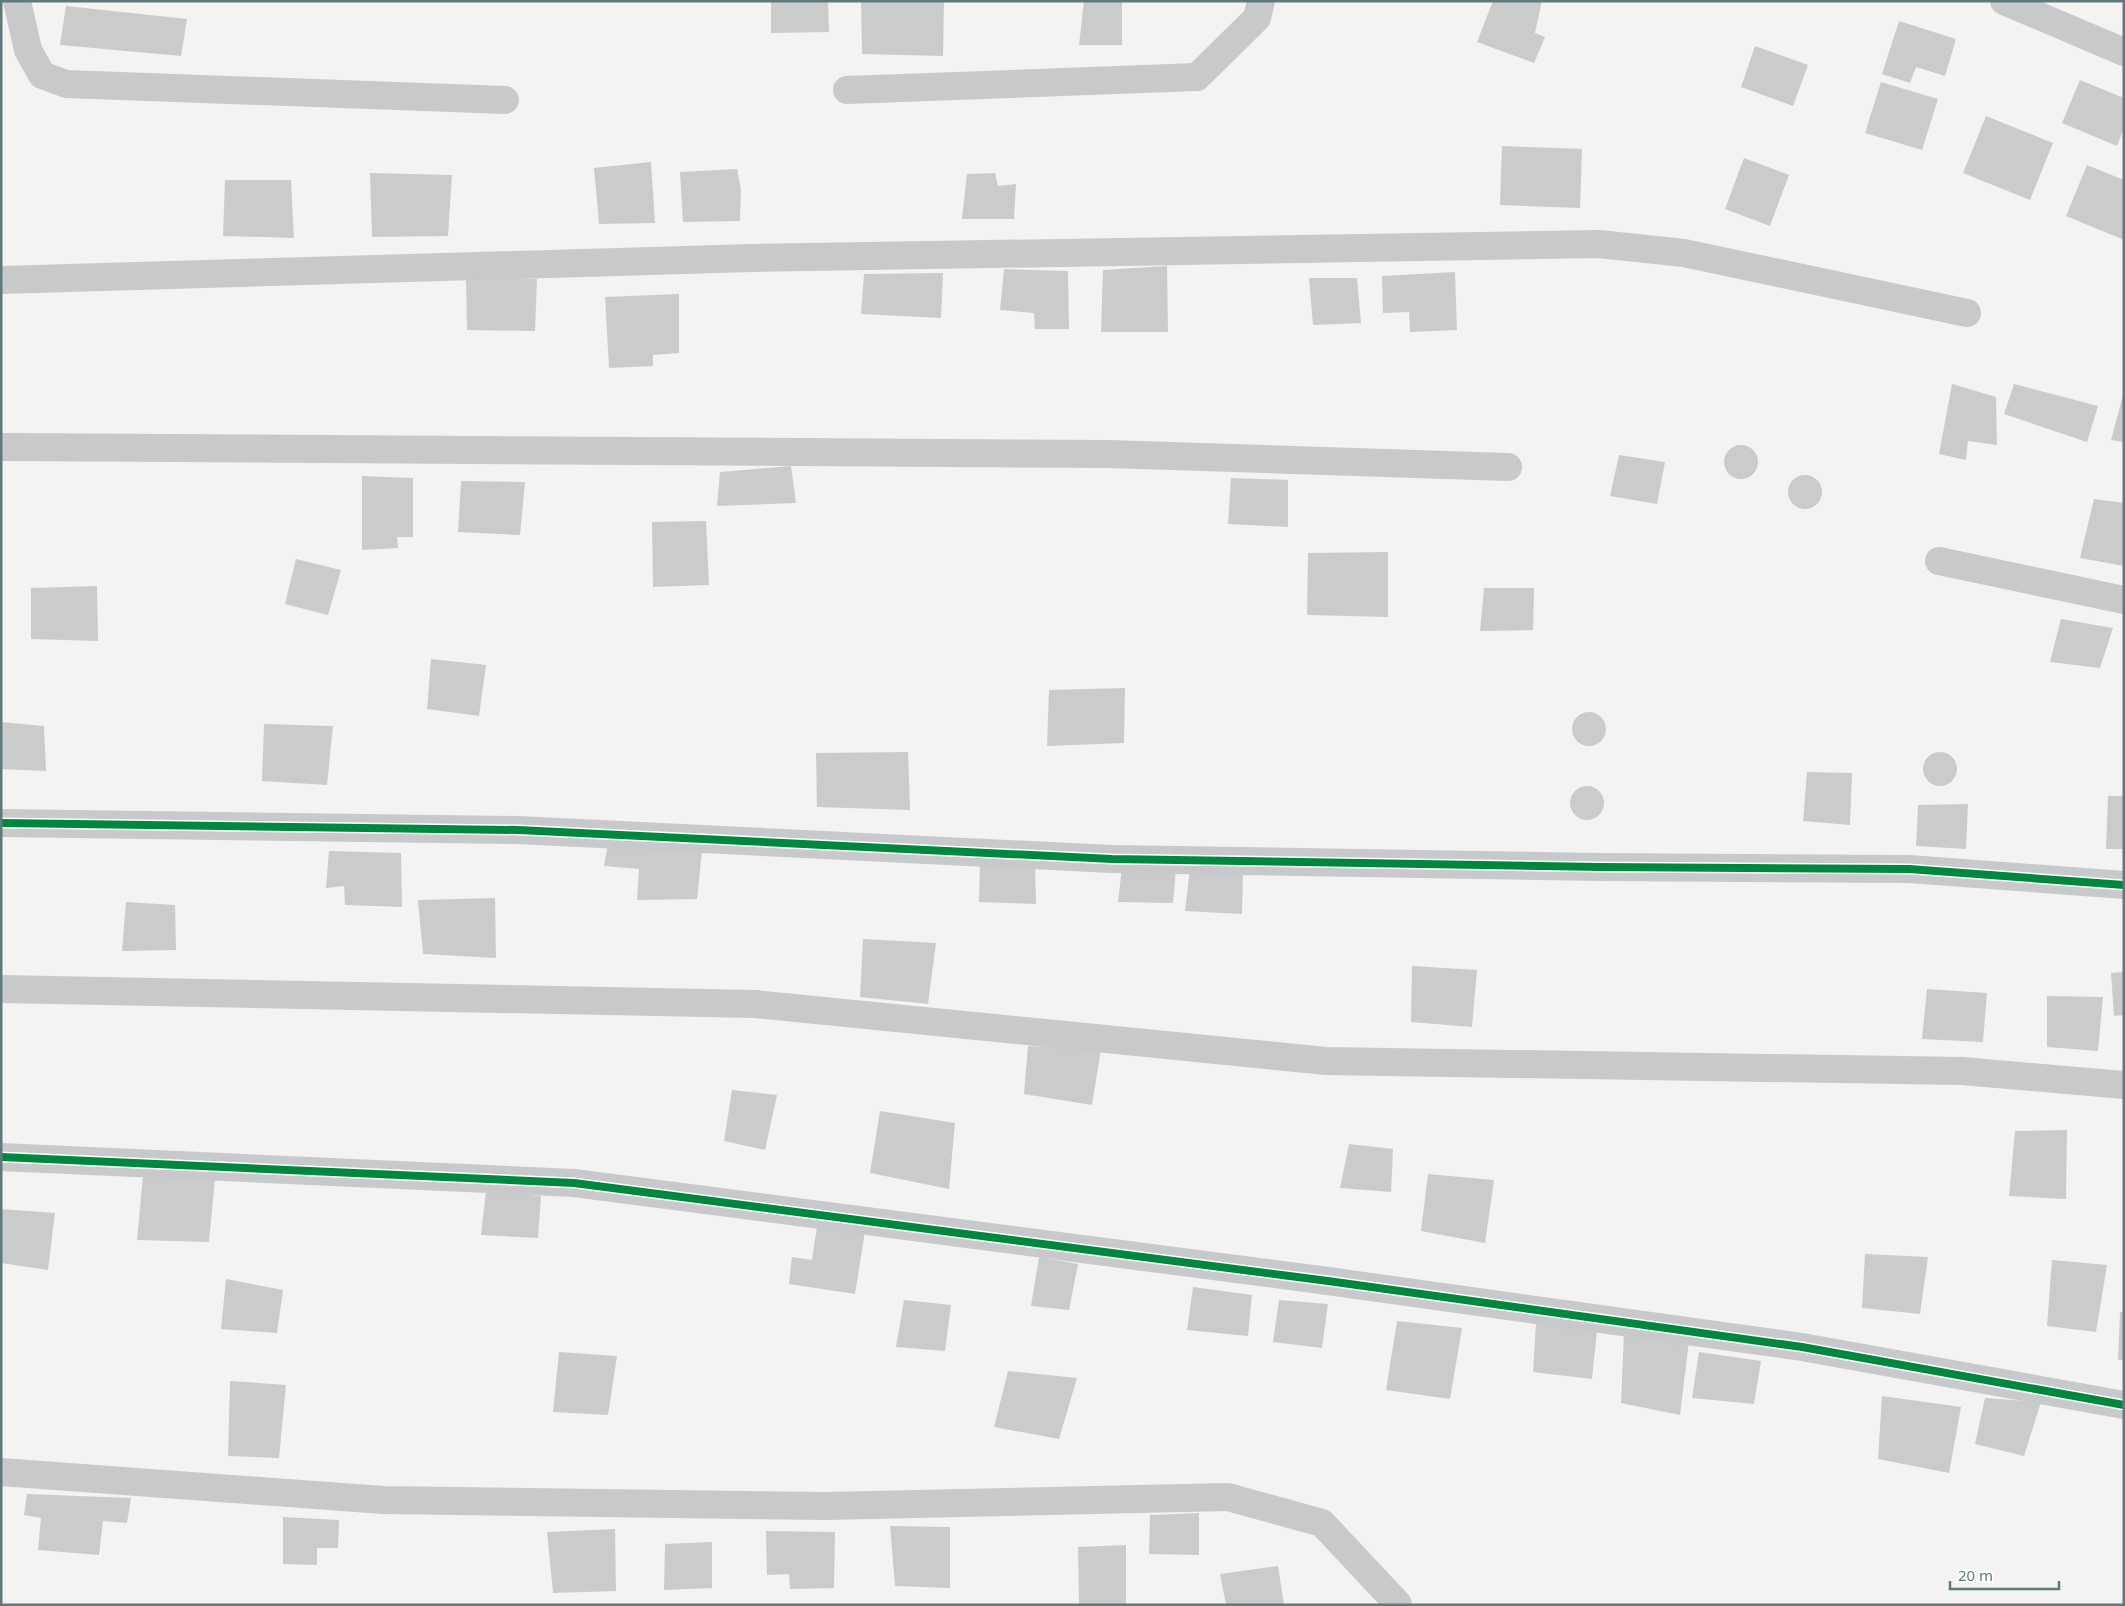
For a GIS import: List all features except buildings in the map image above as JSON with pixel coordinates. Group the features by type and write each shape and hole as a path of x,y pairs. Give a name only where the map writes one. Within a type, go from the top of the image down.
{"street":[{"path":"17,1 28,50 42,75 66,84 505,100"},
{"path":"847,90 1197,77 1257,18 1261,1"},
{"path":"2004,1 2124,52"},
{"path":"1,280 752,258 1599,244 1684,253 1967,313"},
{"path":"1,447 1109,454 1508,467"},
{"path":"1940,561 2124,600"},
{"path":"1,823 518,830 1122,859 1601,867 1909,869 2124,885"},
{"path":"1,989 755,1004 1326,1060 1962,1071 2124,1085"},
{"path":"1,1157 574,1183 1328,1281 1802,1347 2124,1405"},
{"path":"1,1472 383,1500 826,1506 1228,1497 1322,1522 1398,1604"}],"cycle path":[{"path":"1,823 518,830 1112,859 1601,867 1909,869 2124,885"},
{"path":"1,1157 574,1183 1328,1281 1802,1347 2124,1405"}]}
